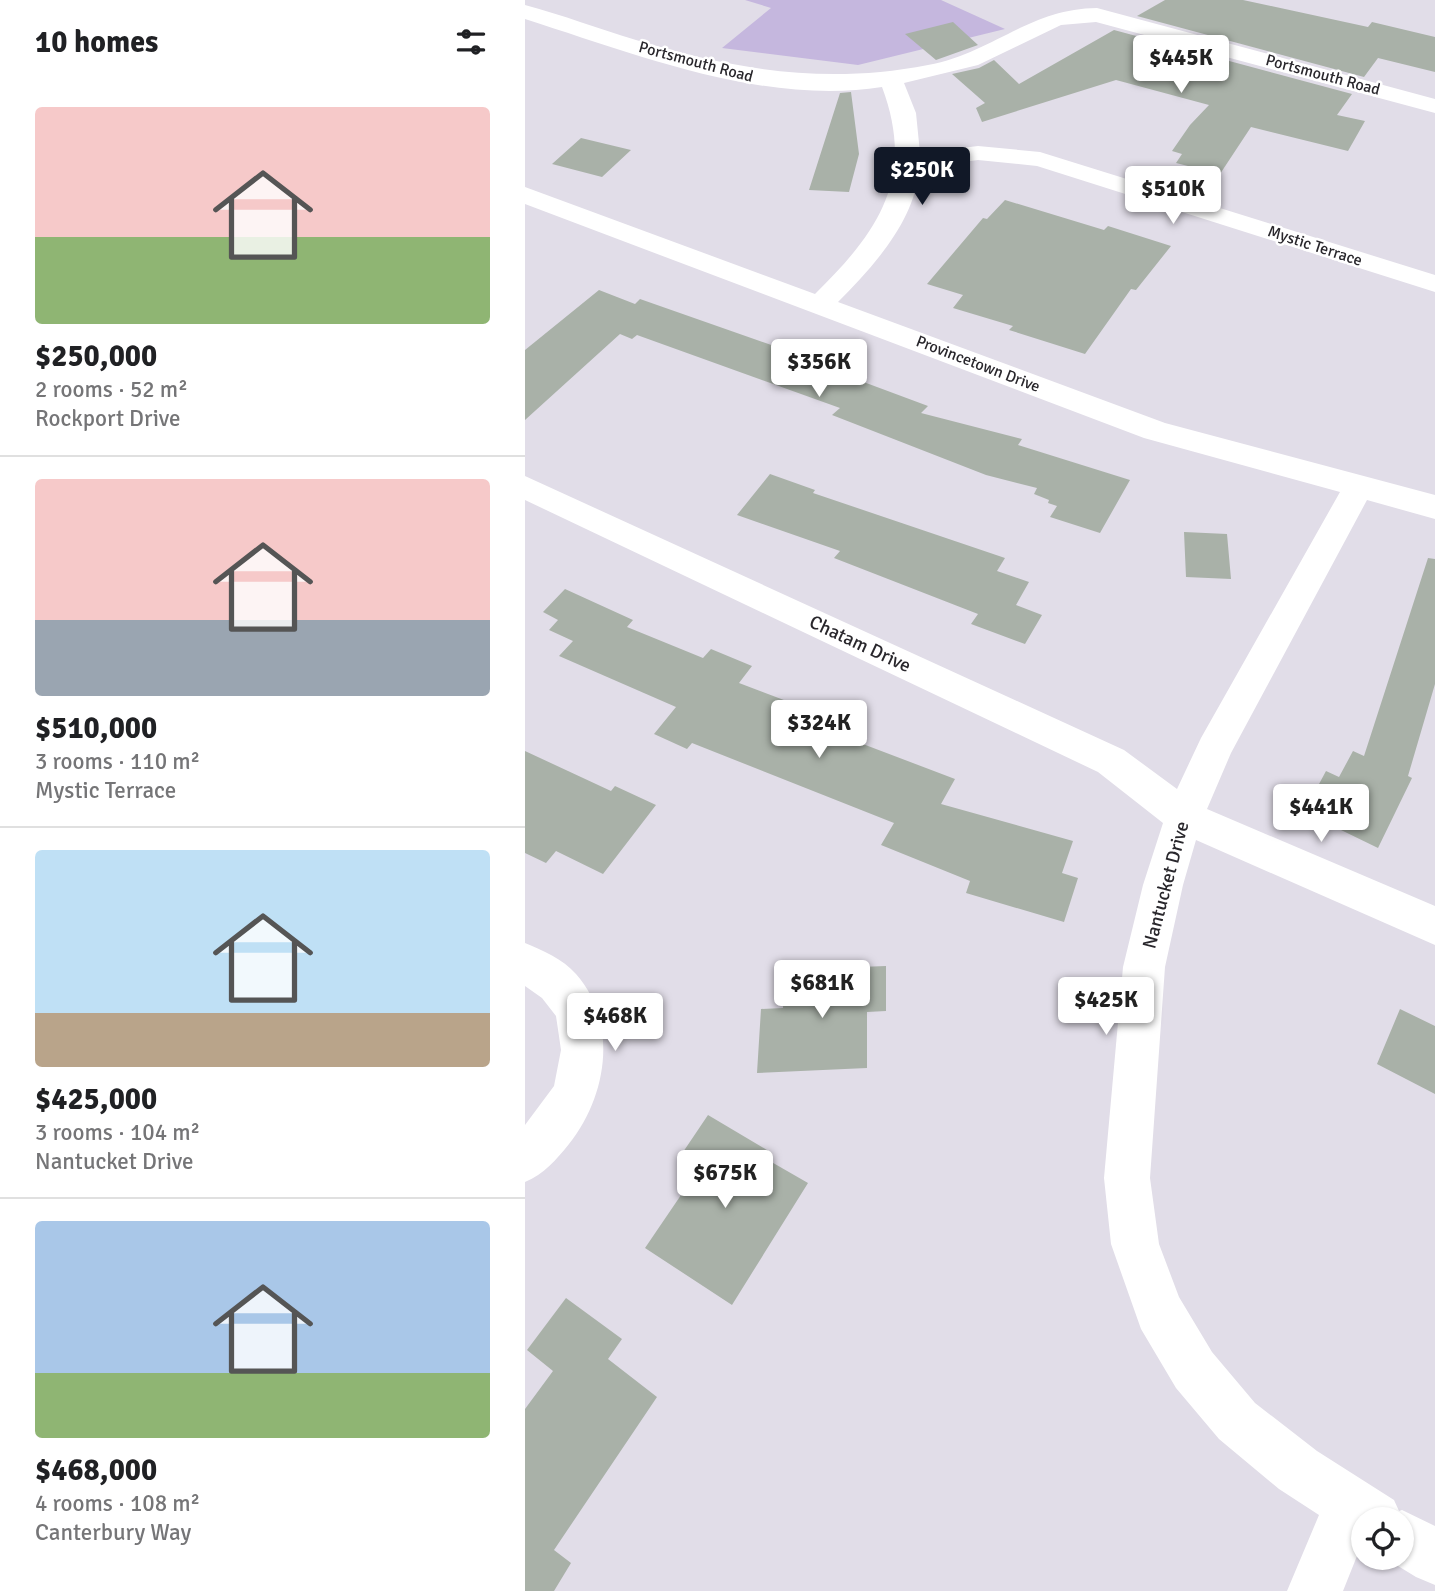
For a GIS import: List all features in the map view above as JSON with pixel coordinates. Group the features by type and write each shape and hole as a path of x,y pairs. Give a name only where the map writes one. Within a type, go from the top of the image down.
{"street":[{"name":"Portsmouth Road","path":"525,12 716,71 756,79 834,83 891,79 964,62 1000,47 1044,21 1061,16 1097,15 1435,106"},
{"path":"820,305 854,273 879,240 897,208 910,162 910,134 902,102 891,79"},
{"name":"Mystic Terrace","path":"910,162 978,153 1040,159 1435,284"},
{"name":"Provincetown Drive","path":"525,195 1155,431 1435,507"},
{"name":"Chatam Drive","path":"525,486 1111,761 1184,817 1435,926"},
{"name":"Nantucket Drive","path":"1357,1507 1298,1469 1237,1421 1194,1370 1159,1311 1135,1244 1127,1178 1144,967 1163,885 1184,817 1214,749 1359,486"},
{"path":"525,963 561,988 577,1014 584,1045 579,1078 564,1114 525,1159"},
{"path":"1315,1591 1351,1531"},
{"path":"1414,1545 1435,1558"}],"shaded area":[{"path":"745,0 941,0 1005,29 858,65 722,48 771,8"}],"building":[{"path":"1165,0 1243,0 1368,27 1372,22 1435,37 1435,72 1378,58 1364,77 1137,16"},
{"path":"953,22 978,45 936,60 905,34"},
{"path":"1114,30 1352,94 1337,115 1365,121 1348,151 1251,127 1220,174 1176,163 1182,154 1172,151 1190,125 1209,105 1116,80 982,122 976,108 985,103 952,74 979,68 994,60 1019,84"},
{"path":"851,92 859,154 849,192 809,190 840,93"},
{"path":"581,138 631,150 602,177 552,164"},
{"path":"1005,200 1104,230 1108,226 1171,246 1136,290 1131,289 1085,354 1009,330 1013,326 953,308 963,295 927,284 983,218 987,219"},
{"path":"599,290 635,304 640,299 837,368 834,371 928,406 921,413 1022,439 1018,445 1130,480 1100,533 1050,517 1057,506 1034,494 1037,488 986,475 832,415 840,408 637,335 632,339 620,334 525,420 525,350"},
{"path":"770,474 815,490 813,493 1005,558 997,571 1029,582 1016,605 1042,615 1025,644 971,624 978,614 834,558 840,551 737,515"},
{"path":"1184,532 1227,534 1231,579 1186,577"},
{"path":"1428,558 1435,559 1435,684 1408,776 1412,778 1378,848 1304,812 1326,771 1339,777 1353,751 1364,756"},
{"path":"565,589 633,620 627,627 703,658 711,649 752,666 739,683 805,708 797,719 955,779 941,804 1073,841 1062,873 1078,878 1064,922 966,893 970,881 881,845 894,823 692,743 687,749 654,734 676,707 559,656 573,641 549,630 558,620 543,612"},
{"path":"525,751 611,791 615,786 656,805 603,874 556,851 546,863 525,853"},
{"path":"886,966 886,1011 867,1012 867,1068 757,1073 761,1009 783,1008 784,970"},
{"path":"1400,1009 1435,1026 1435,1094 1377,1064"},
{"path":"708,1115 772,1153 768,1160 808,1183 732,1305 645,1248 696,1173 677,1161"},
{"path":"566,1298 622,1339 608,1359 657,1397 554,1550 571,1563 554,1591 525,1591 525,1409 553,1371 527,1350"}]}
